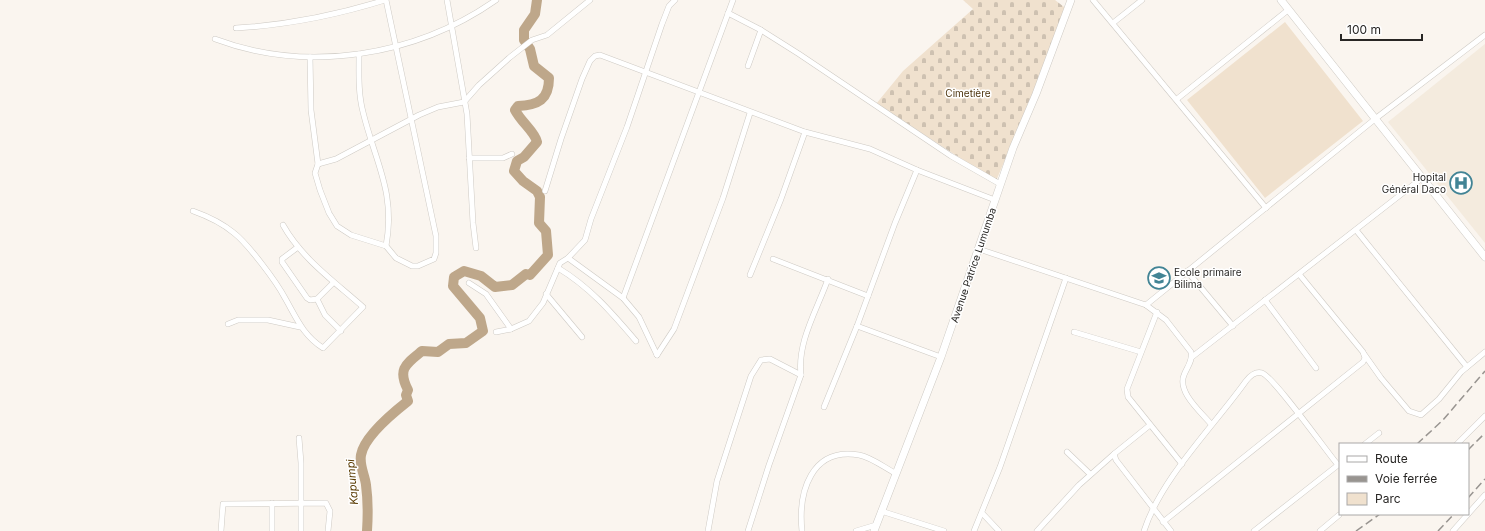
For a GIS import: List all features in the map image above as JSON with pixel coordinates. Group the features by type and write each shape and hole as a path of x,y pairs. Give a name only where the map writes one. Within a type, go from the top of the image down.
{"street":[{"path":"236,28 291,23 361,8 386,0 436,236 436,253 434,259 412,266 396,258 386,246 351,235 337,226 329,213 315,173 318,164 311,110 310,57"},
{"path":"448,0 451,28 464,102 476,248"},
{"path":"215,39 252,50 331,58 359,54 395,46 451,28 496,0"},
{"path":"318,164 336,159 410,119 438,107 464,102 479,85 519,50 532,40 547,35 590,0"},
{"path":"496,332 511,329 530,320 543,303 560,263 568,258 585,240 591,219 627,127 645,71 669,6 675,0"},
{"path":"623,298 733,0"},
{"name":"Avenue Patrice Lumumba","path":"875,528 941,357 1000,184 1071,0"},
{"path":"1093,0 1114,23 1266,208"},
{"path":"1114,23 1142,0"},
{"path":"1281,0 1485,257"},
{"path":"1177,99 1288,10"},
{"path":"728,13 761,30 951,156 1000,184"},
{"path":"748,66 761,30"},
{"path":"1146,306 1374,119 1485,35"},
{"path":"359,54 359,94 388,197 390,226 386,246"},
{"path":"545,191 561,140 590,61 595,56 600,55 645,71 750,113 805,132 870,149 917,170 995,200"},
{"path":"568,258 623,298 639,316 657,355 674,329 723,198 750,113"},
{"path":"750,275 781,199 805,132"},
{"path":"469,158 504,158 512,154"},
{"path":"824,407 917,170"},
{"path":"1211,424 1182,386 1184,376 1192,357 1422,178"},
{"path":"193,211 205,215 238,236 276,283 300,327 310,335 314,342 323,348 363,308 340,286 333,283 298,247 283,225"},
{"path":"1356,230 1466,367"},
{"path":"298,247 284,256 282,262 307,298 310,300 317,299 333,283"},
{"path":"979,249 1146,306 1157,312 1188,347 1192,357"},
{"path":"773,259 828,279 868,296"},
{"path":"558,268 574,278 599,298 636,341"},
{"path":"1187,271 1232,326"},
{"path":"1299,274 1409,411 1421,415 1439,399 1466,367 1485,352"},
{"path":"974,531 982,513 1066,278"},
{"path":"748,531 769,465 801,375 799,362 802,348 828,279"},
{"path":"469,283 486,294 511,329"},
{"path":"546,294 582,337"},
{"path":"317,299 325,315 341,331"},
{"path":"1264,300 1316,368"},
{"path":"1157,312 1127,389 1128,397 1182,464"},
{"path":"228,324 238,320 268,320 300,327"},
{"path":"857,326 941,357"},
{"path":"1074,332 1141,352"},
{"path":"1163,522 1363,362 1365,358 1363,352"},
{"path":"708,531 717,481 751,376 756,366 761,360 770,359 801,375"},
{"path":"1144,531 1153,507 1182,464 1211,424 1246,381 1251,375 1258,372 1264,374 1274,383 1339,464 1254,531"},
{"path":"1458,443 1485,416"},
{"path":"1037,531 1090,474 1150,425"},
{"path":"1366,443 1379,433"},
{"path":"299,438 301,531"},
{"path":"1067,452 1090,474"},
{"path":"802,531 802,509 809,477 823,460 833,456 847,454 861,455 895,473"},
{"path":"1114,454 1116,460 1171,531"},
{"path":"1469,513 1485,495"},
{"path":"272,503 272,531"},
{"path":"221,531 223,504 326,503 330,511 328,531"},
{"path":"881,511 924,528 944,531"},
{"path":"982,513 999,531"},
{"path":"1320,531 1339,515"},
{"path":"1453,531 1467,515"},
{"path":"856,531 875,528"}],"shaded area":[{"name":"Hopital Général Daco","path":"1485,44 1485,243 1388,122"}],"green space":[{"name":"Cimetière","path":"963,0 1055,0 1068,10 996,181 876,104 903,71 973,9"},
{"path":"1285,22 1363,121 1265,198 1187,100"}],"waterway":[{"name":"Kapumpi","path":"367,531 367,496 361,455 363,448 373,433 408,401 406,395 408,390 403,377 405,368 422,351 438,352 449,344 466,343 483,331 480,318 453,286 454,277 464,271 481,276 495,287 512,285 526,274 530,275 548,255 546,231 539,223 540,197 537,191 523,181 514,171 517,161 524,157 537,142 534,134 515,110 518,106 537,103 541,100 547,92 549,78 534,66 530,49 524,40 524,30 535,14 537,0"}],"railway":[{"path":"1418,443 1443,420 1485,371"},
{"path":"1469,449 1485,433"},
{"path":"1469,497 1485,479"},
{"path":"1356,531 1379,515"},
{"path":"1438,531 1453,515"}],"place":[{"name":"Hopital Général Daco","path":"1461,183"},
{"name":"Ecole primaire Bilima","path":"1159,278"}]}
